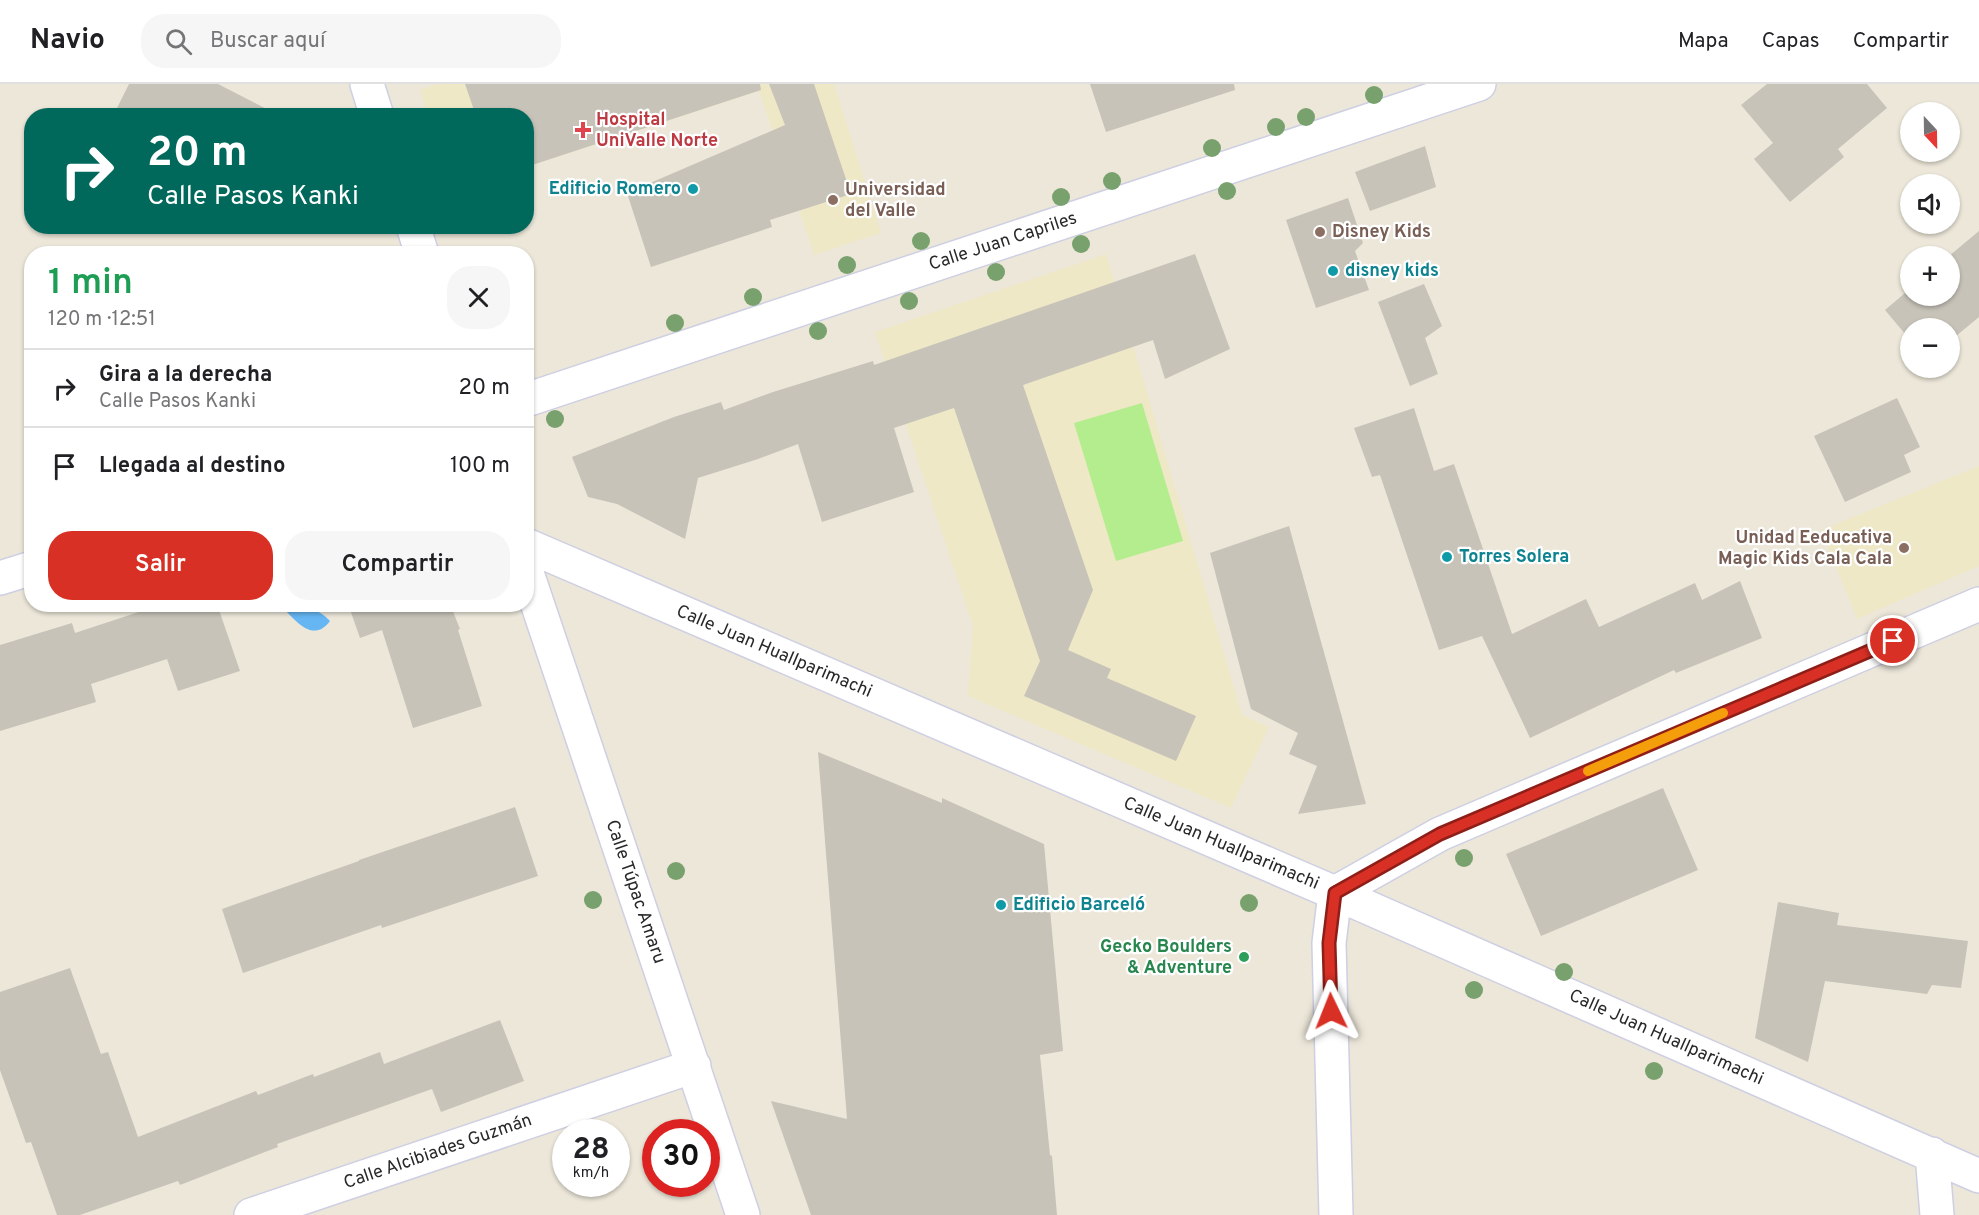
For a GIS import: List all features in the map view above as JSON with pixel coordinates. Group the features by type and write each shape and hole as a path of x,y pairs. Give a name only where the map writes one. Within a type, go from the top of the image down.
{"street":[{"path":"367,84 374,108"},
{"name":"Calle Juan Capriles","path":"534,397 1479,84"},
{"name":"Calle Juan Huallparimachi","path":"534,548 1335,893 1979,1176"},
{"path":"0,578 24,570"},
{"name":"Calle Túpac Amaru","path":"534,594 743,1215"},
{"path":"1336,1215 1329,943 1335,893 1440,834 1979,604"},
{"name":"Calle Alcibiades Guzmán","path":"251,1215 694,1066"},
{"path":"1932,1155 1937,1215"}],"shaded area":[{"name":"Universidad del Valle","path":"437,84 834,84 881,233 814,255 759,91 534,165 534,108 425,108 420,90"},
{"path":"1106,254 1242,715 1269,727 1231,808 968,696 973,626 875,332"},
{"name":"Unidad Eeducativa Magic Kids Cala Cala","path":"1979,466 1979,566 1857,619 1821,530"}],"green space":[{"path":"1142,403 1183,541 1116,561 1074,423"}],"water":[{"path":"287,612 319,612 330,621 317,630 310,630"}],"building":[{"path":"129,84 218,84 264,108 117,108"},
{"name":"Hospital UniValle Norte","path":"465,84 760,84 761,90 534,164 534,108 473,108"},
{"path":"769,84 814,84 851,194 770,220 772,227 651,267 627,193 785,125"},
{"path":"1090,84 1234,84 1235,90 1106,132"},
{"path":"1767,84 1867,84 1887,108 1838,149 1844,157 1790,202 1754,159 1773,143 1741,105"},
{"path":"1425,146 1436,187 1370,211 1355,172"},
{"name":"disney kids","path":"1348,198 1363,243 1355,251 1369,290 1316,308 1286,220"},
{"path":"1979,231 1979,317 1960,333 1960,318 1900,318 1900,328 1885,310 1900,297 1900,306 1960,306 1960,247"},
{"path":"1195,254 1230,349 1165,379 1153,340 1023,385 1093,590 1068,650 1111,669 1107,678 1196,716 1176,761 1024,696 1040,661 954,408 894,428 914,492 822,522 798,444 698,478 685,539 617,504 588,497 572,457 674,417 721,402 724,410 873,361 874,365"},
{"path":"1424,284 1442,326 1425,338 1438,374 1410,386 1378,302"},
{"path":"1897,398 1920,447 1904,455 1911,472 1845,502 1814,436"},
{"path":"1414,408 1434,471 1454,464 1512,634 1586,599 1599,627 1695,583 1702,600 1740,581 1762,638 1676,673 1674,670 1530,738 1482,636 1439,650 1380,475 1372,477 1354,428"},
{"path":"1289,526 1366,804 1298,814 1317,766 1289,754 1298,733 1251,709 1210,553"},
{"path":"139,612 220,612 240,671 178,691 167,659 91,684 96,702 0,731 0,645 72,623 75,633"},
{"path":"351,612 453,612 482,706 413,728 382,630 360,638"},
{"path":"818,752 942,803 942,798 1044,844 1063,1051 1040,1055 1057,1215 811,1215 771,1101 847,1119"},
{"path":"1663,788 1698,870 1541,936 1506,854"},
{"path":"515,807 538,876 382,928 381,925 243,973 222,909"},
{"path":"1778,902 1839,913 1837,925 1968,941 1961,988 1932,985 1927,994 1825,981 1808,1062 1755,1038"},
{"path":"70,968 101,1054 108,1052 138,1137 256,1091 258,1095 380,1052 384,1064 500,1020 524,1081 441,1112 432,1089 277,1144 278,1147 180,1185 178,1181 80,1215 57,1215 31,1142 26,1143 0,1070 0,992"}],"slow traffic":[{"path":"1588,771 1723,713"}],"place":[{"name":"Hospital UniValle Norte","path":"583,130"},
{"name":"Edificio Romero","path":"693,189"},
{"name":"Universidad del Valle","path":"833,200"},
{"name":"Disney Kids","path":"1320,232"},
{"name":"disney kids","path":"1333,271"},
{"name":"Unidad Eeducativa Magic Kids Cala Cala","path":"1904,548"},
{"name":"Torres Solera","path":"1447,557"},
{"name":"Edificio Barceló","path":"1001,905"},
{"name":"Gecko Boulders & Adventure","path":"1244,957"}],"route":[{"path":"1331,1011 1329,943 1335,893 1440,834 1893,641"}]}
